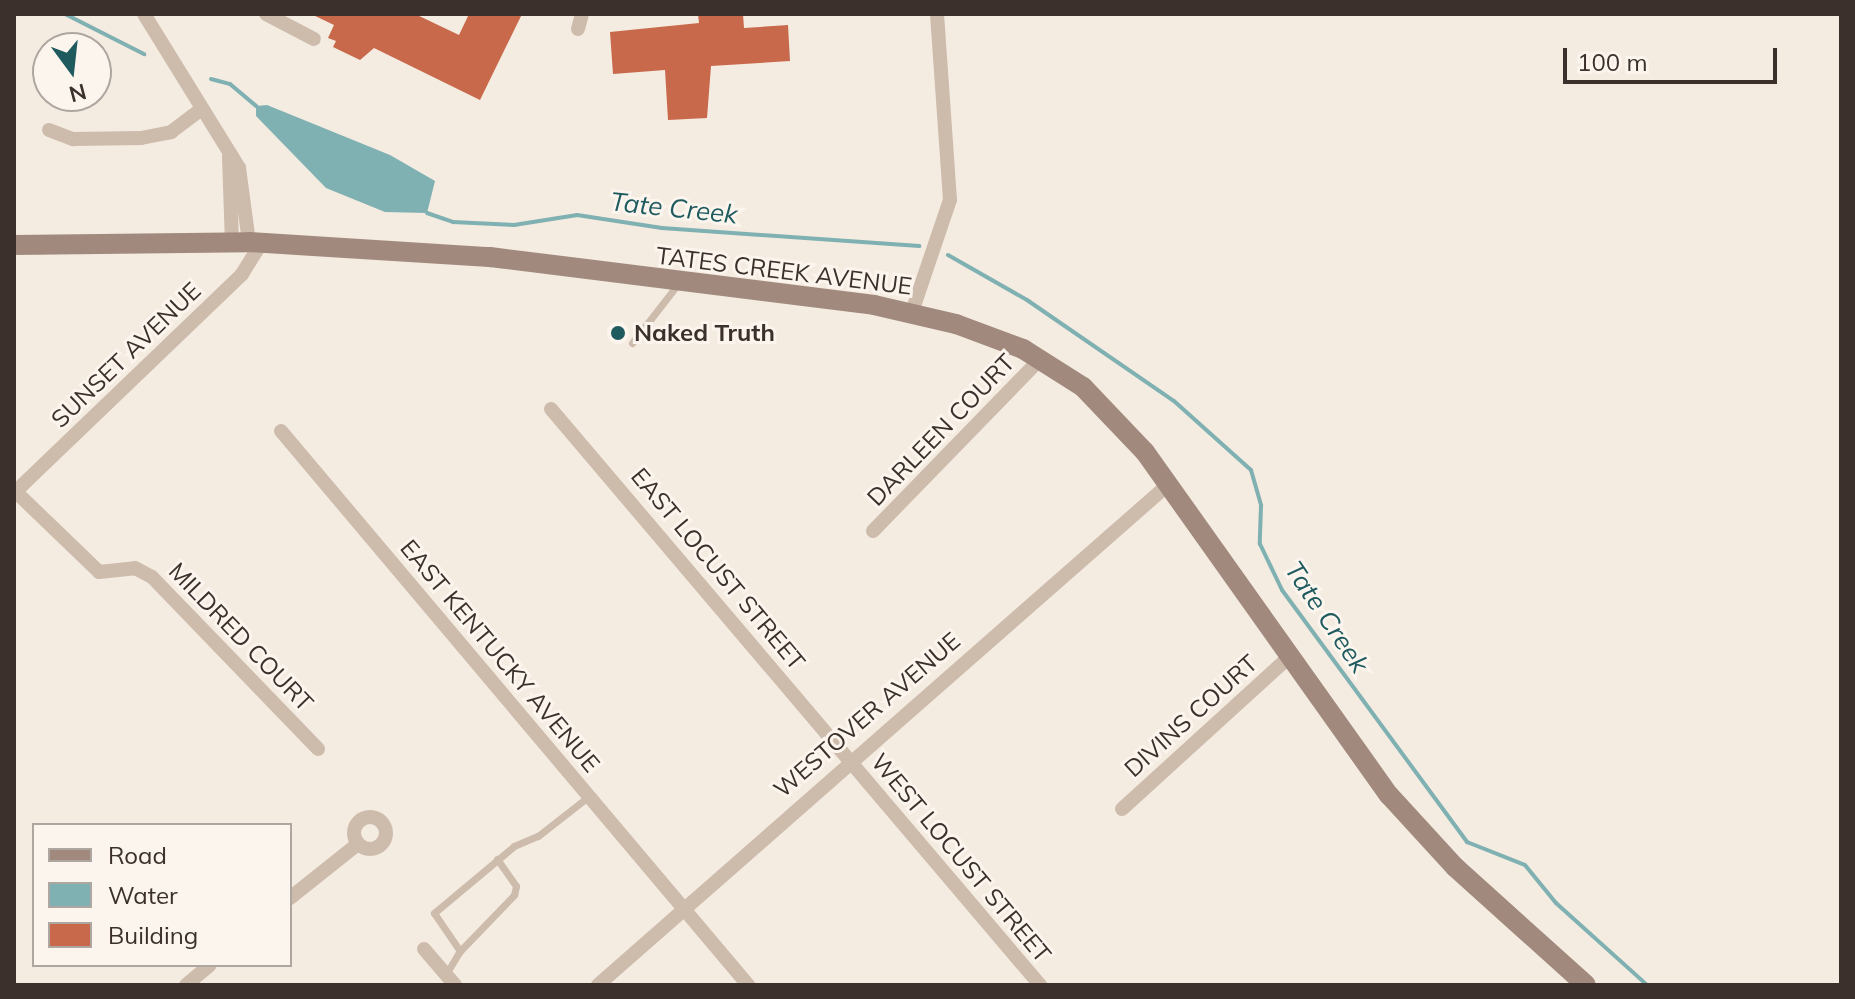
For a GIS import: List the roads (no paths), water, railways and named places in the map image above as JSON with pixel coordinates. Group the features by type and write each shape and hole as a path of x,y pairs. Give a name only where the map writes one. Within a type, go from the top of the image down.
{"main road":[{"name":"TATES CREEK AVENUE","path":"14,245 247,242 490,257 912,312 990,335 1040,359 1109,412 1170,483 1402,811 1586,985"}],"street":[{"path":"144,14 246,188 247,242"},
{"path":"266,14 314,39"},
{"path":"912,312 950,200 937,14"},
{"path":"49,130 73,139 141,138 171,132 200,110"},
{"name":"SUNSET AVENUE","path":"15,493 242,274 247,242"},
{"name":"DARLEEN COURT","path":"873,531 1040,359"},
{"name":"EAST LOCUST STREET","path":"551,409 849,760"},
{"name":"EAST KENTUCKY AVENUE","path":"281,431 748,985"},
{"name":"WESTOVER AVENUE","path":"598,985 849,760 1170,483"},
{"name":"MILDRED COURT","path":"15,493 99,572 135,568 152,577 318,749"},
{"name":"DIVINS COURT","path":"1122,809 1290,656"},
{"name":"WEST LOCUST STREET","path":"849,760 1040,985"},
{"path":"292,896 358,844"},
{"path":"424,949 450,980"},
{"path":"186,985 208,967"}],"lane":[{"path":"632,343 679,282"},
{"path":"460,951 434,913 497,859 589,796"},
{"path":"450,980 460,951 514,895 516,886 497,859"}],"water":[{"path":"267,105 390,155 435,181 427,213 385,212 326,188 256,116 256,106"}],"waterway":[{"name":"Tate Creek","path":"65,14 144,54"},
{"name":"Tate Creek","path":"211,79 230,84 256,106"},
{"name":"Tate Creek","path":"427,213 453,222 514,225 577,215 662,228 919,246"},
{"name":"Tate Creek","path":"948,255 1027,300 1174,401 1251,470 1261,506 1260,544 1282,590 1467,842 1525,865 1556,903 1647,985"}],"place":[{"name":"Naked Truth","path":"618,333"}]}
